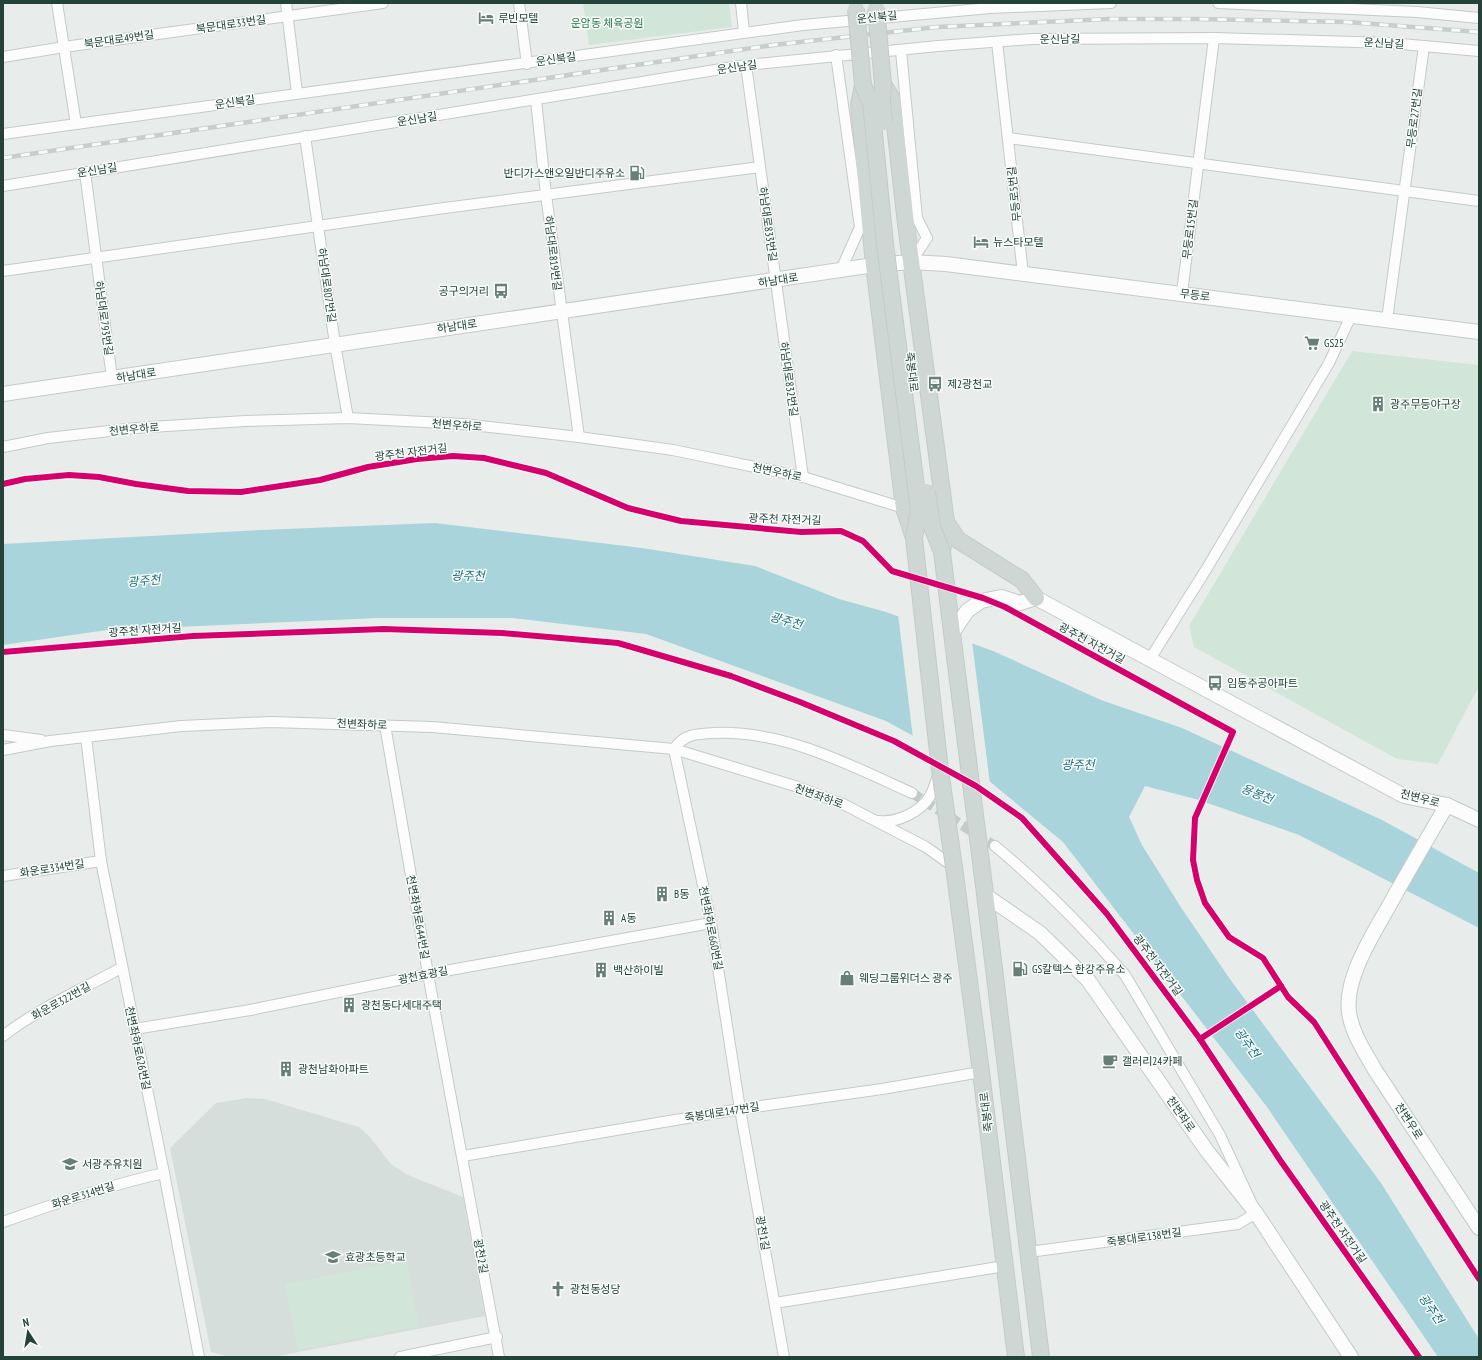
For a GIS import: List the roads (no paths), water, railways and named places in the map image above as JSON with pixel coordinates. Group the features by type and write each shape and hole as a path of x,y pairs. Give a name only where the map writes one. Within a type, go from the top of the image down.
{"main road":[{"path":"856,5 863,85 859,106 872,229 874,265 904,508 914,538"},
{"name":"죽봉대로","path":"876,5 883,84 882,102 896,246 932,527 942,552 985,890"},
{"path":"883,84 892,99 906,224 946,522 942,552"},
{"name":"죽봉대로","path":"863,85 871,103 885,244 919,510 914,538 940,770 981,1072 1016,1357"},
{"path":"946,522 958,540 1022,580 1036,598"},
{"path":"985,890 1029,1252 1040,1357"}],"street":[{"path":"57,3 76,124"},
{"path":"286,3 298,93"},
{"name":"북문대로33번길","path":"174,32 383,3"},
{"path":"520,3 527,64"},
{"path":"741,3 744,32"},
{"name":"운신북길","path":"3,134 298,93 527,64 744,32 989,6 1111,3"},
{"path":"1218,3 1417,12 1479,18"},
{"name":"북문대로49번길","path":"3,57 174,32"},
{"name":"운신남길","path":"3,186 746,65 836,55 1040,39 1214,38 1424,46 1479,51"},
{"name":"무등로15번길","path":"1182,294 1197,164 1214,38"},
{"name":"무등로5번길","path":"997,42 1023,274"},
{"name":"무등로27번길","path":"1387,320 1424,46"},
{"path":"901,51 917,218 927,238 911,262"},
{"path":"836,55 860,227 841,270"},
{"name":"하남대로833번길","path":"746,65 776,281"},
{"name":"하남대로819번길","path":"536,100 546,195 579,437"},
{"name":"하남대로807번길","path":"305,136 335,344 348,418"},
{"path":"1008,138 1479,201"},
{"path":"3,271 437,209 760,166"},
{"name":"하남대로793번길","path":"85,172 112,378"},
{"name":"하남대로","path":"3,394 335,344 776,281 874,265 911,262"},
{"name":"무등로","path":"911,262 946,264 1479,332"},
{"name":"하남대로832번길","path":"776,281 803,477"},
{"path":"1150,659 1207,568 1329,363 1351,316"},
{"name":"천변우하로","path":"3,447 48,438 136,428 245,421 348,418 464,424 579,437 673,450 803,477 904,508"},
{"path":"952,633 967,611 981,601 1001,597 1020,603 1036,598"},
{"name":"천변우로","path":"1036,598 1404,796 1446,805 1397,892 1360,963 1349,994 1349,1012 1353,1028 1368,1058 1479,1228"},
{"name":"천변좌하로","path":"3,750 50,741 181,726 270,722 432,727 674,749 795,786 843,804 926,847 954,867"},
{"name":"천변좌하로644번길","path":"385,725 428,974 463,1156"},
{"path":"674,749 680,740 697,734 741,734 777,740 835,758 912,793"},
{"name":"천변좌하로","path":"3,735 50,741"},
{"name":"천변좌하로626번길","path":"86,737 101,861 164,1173 199,1357"},
{"name":"천변좌하로660번길","path":"674,749 711,923 740,1109"},
{"path":"877,821 889,822 920,808 930,797 940,770"},
{"path":"1446,805 1479,820"},
{"path":"995,846 1026,871 1106,953 1125,975 1220,1135 1256,1213"},
{"name":"화운로334번길","path":"3,876 101,861"},
{"name":"천변좌로","path":"985,890 1040,934 1088,980 1207,1151 1256,1213 1351,1357"},
{"name":"광천효광길","path":"135,1029 294,1002 428,974 711,923"},
{"name":"화운로322번길","path":"3,1036 34,1014 122,968"},
{"name":"죽봉대로147번길","path":"463,1156 740,1109 882,1089 981,1072"},
{"name":"광천1길","path":"740,1109 784,1357"},
{"name":"광천2길","path":"463,1156 497,1338 499,1357"},
{"name":"화운로314번길","path":"3,1222 53,1204 138,1179 164,1173"},
{"name":"죽봉대로138번길","path":"1029,1252 1238,1224 1256,1213"},
{"path":"775,1303 1005,1266"},
{"path":"400,1357 497,1338"}],"water":[{"name":"광주천","path":"435,523 642,548 755,566 839,599 886,612 993,651 1101,700 1182,728 1382,820 1479,873 1479,928 1299,835 1199,800 1145,786 1129,817 1142,845 1182,909 1232,982 1381,1183 1479,1339 1479,1357 1438,1357 1267,1107 1063,842 977,771 886,721 646,634 513,618 378,618 107,630 3,645 3,544 260,530"}],"tunnel":[{"path":"912,793 995,846"}],"railway":[{"path":"3,158 773,45 937,27 1109,19 1195,19 1347,22 1479,32"}],"place":[{"name":"루빈모텔","path":"486,18"},
{"name":"반디가스앤오일반디주유소","path":"637,173"},
{"name":"뉴스타모텔","path":"981,242"},
{"name":"공구의거리","path":"501,291"},
{"name":"GS25","path":"1312,343"},
{"name":"제2광천교","path":"935,384"},
{"name":"광주무등야구장","path":"1378,404"},
{"name":"임동주공아파트","path":"1215,683"},
{"name":"B동","path":"662,894"},
{"name":"A동","path":"609,918"},
{"name":"GS칼텍스 한강주유소","path":"1020,969"},
{"name":"백산하이빌","path":"601,970"},
{"name":"웨딩그룹위더스 광주","path":"847,978"},
{"name":"광천동다세대주택","path":"349,1005"},
{"name":"갤러리24카페","path":"1110,1061"},
{"name":"광천남화아파트","path":"286,1069"},
{"name":"서광주유치원","path":"70,1164"},
{"name":"효광초등학교","path":"333,1257"},
{"name":"광천동성당","path":"558,1289"}],"park label":[{"name":"운암동 체육공원","path":"607,23"}],"water label":[{"name":"용봉천","path":"1257,794"}]}
